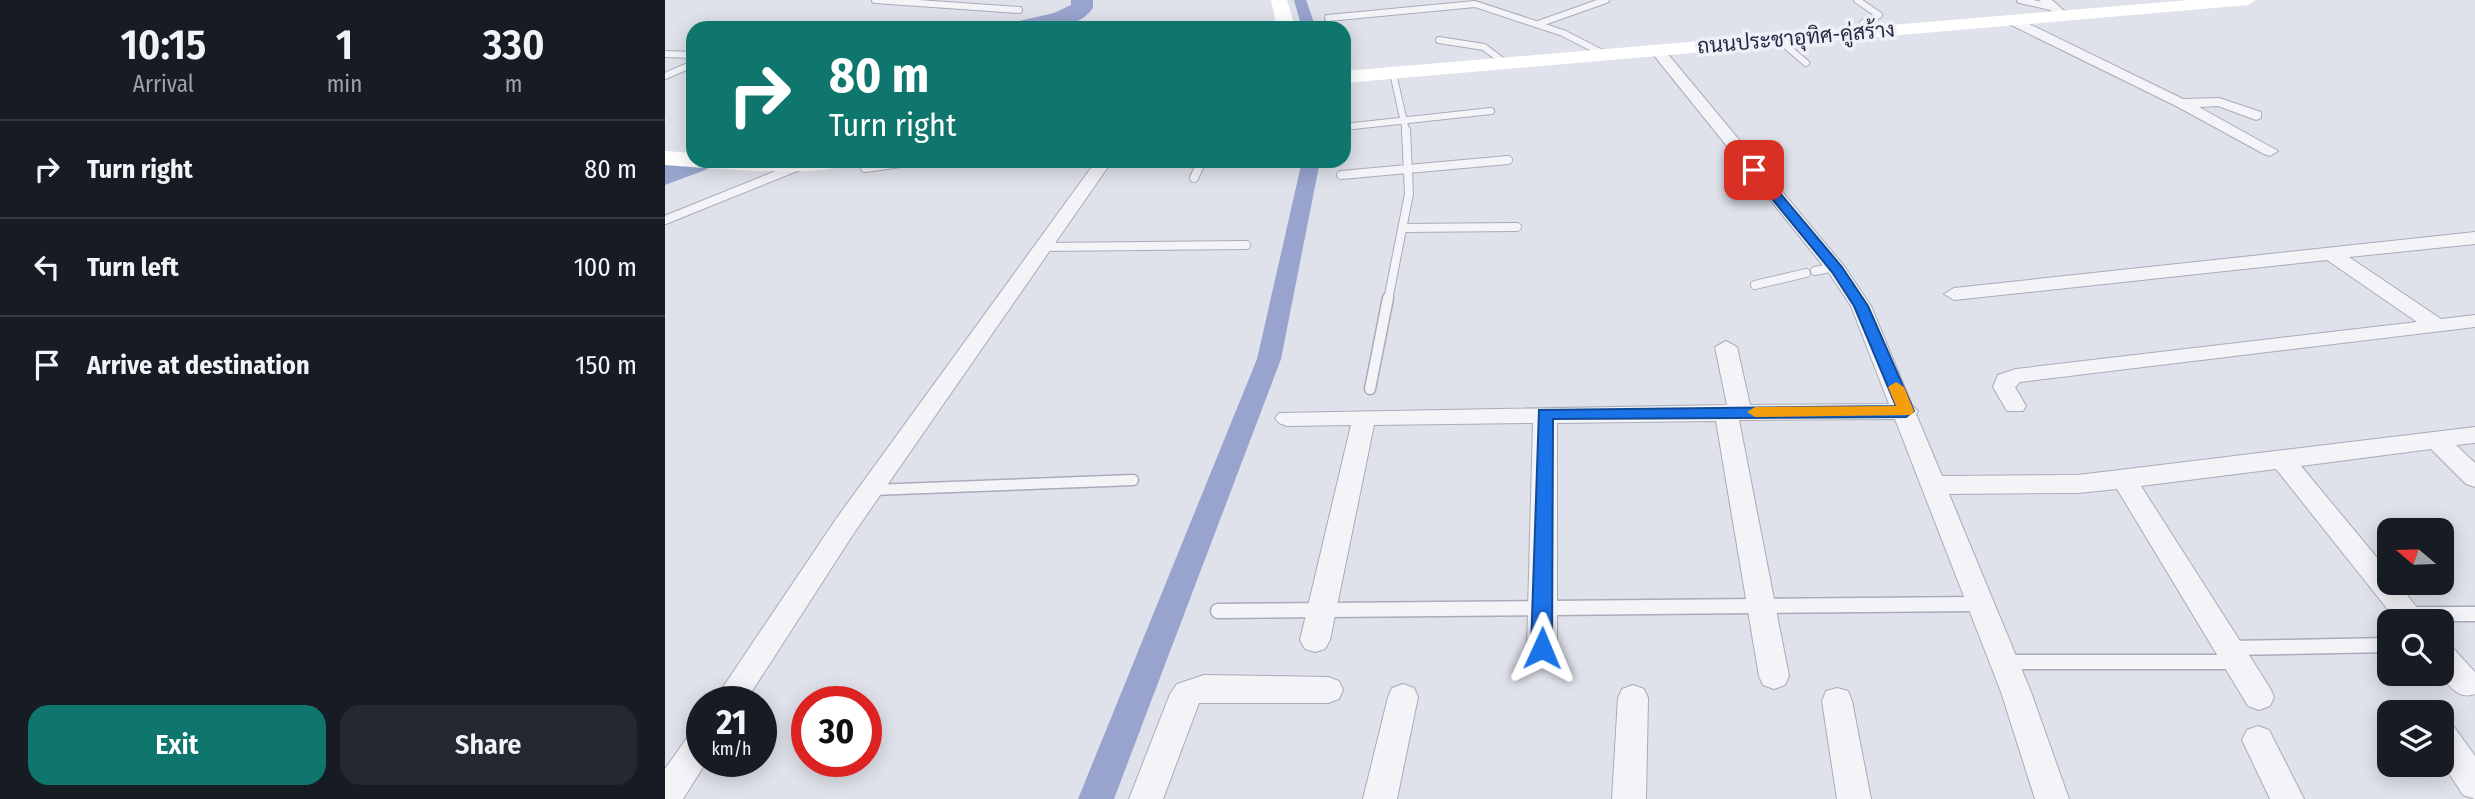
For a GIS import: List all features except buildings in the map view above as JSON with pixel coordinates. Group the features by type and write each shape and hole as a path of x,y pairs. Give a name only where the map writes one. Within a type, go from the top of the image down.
{"main road":[{"path":"1279,0 1284,21"},
{"name":"ถนนประชาอุทิศ-คู่สร้าง","path":"1351,76 2011,20 2054,8 2248,0"}],"street":[{"path":"2011,20 2088,60 2181,103 2270,151"},
{"path":"1657,50 1726,138 1819,270 1861,306 1935,485 2052,799"},
{"path":"2181,103 2220,102 2256,115"},
{"path":"739,686 871,490 1099,168"},
{"path":"1954,294 2475,238"},
{"path":"2330,253 2436,325"},
{"path":"2015,406 2004,387 2006,380 2016,376 2475,321"},
{"path":"1726,348 1733,412 1774,677"},
{"path":"1287,418 1906,411"},
{"path":"1542,648 1545,414"},
{"path":"1315,640 1364,417"},
{"path":"1935,485 2078,484 2475,435"},
{"path":"2436,440 2475,478"},
{"path":"2282,460 2403,609"},
{"path":"2124,479 2259,697"},
{"path":"2454,670 2467,684"},
{"path":"1146,799 1181,704 1188,694 1204,688 1328,690"},
{"path":"1380,799 1403,697"},
{"path":"1629,799 1633,698"},
{"path":"1837,701 1854,799"},
{"path":"2257,740 2287,799"},
{"path":"2454,753 2475,784"},
{"path":"665,797 686,765"}],"lane":[{"path":"875,0 1019,10"},
{"path":"1538,24 1606,0"},
{"path":"1857,0 1879,15 1863,23 1865,32"},
{"path":"2020,0 2054,8"},
{"path":"1328,18 1475,4 1538,24 1604,54"},
{"path":"1778,39 1807,63"},
{"path":"1439,40 1484,47 1505,62"},
{"path":"665,54 686,55"},
{"path":"665,76 686,67"},
{"path":"1370,389 1409,194 1409,168 1403,120 1393,73"},
{"path":"1351,126 1491,111"},
{"path":"1341,175 1508,160"},
{"path":"665,220 792,168"},
{"path":"1194,178 1199,168"},
{"path":"1403,228 1517,227"},
{"path":"1043,247 1246,245"},
{"path":"1755,285 1819,270"},
{"path":"871,490 1133,480"},
{"path":"1218,611 1981,604"},
{"path":"2454,615 2475,614"},
{"path":"2003,662 2231,655 2377,646"}],"waterway":[{"path":"1048,21 1082,8 1082,0"},
{"path":"1300,0 1307,21"},
{"path":"665,176 686,167"},
{"path":"1096,799 1269,359 1310,168"}],"slow traffic":[{"path":"1755,412 1906,411 1896,387"}],"route":[{"path":"1542,648 1545,414 1906,411 1861,306 1837,270 1754,170"}]}
